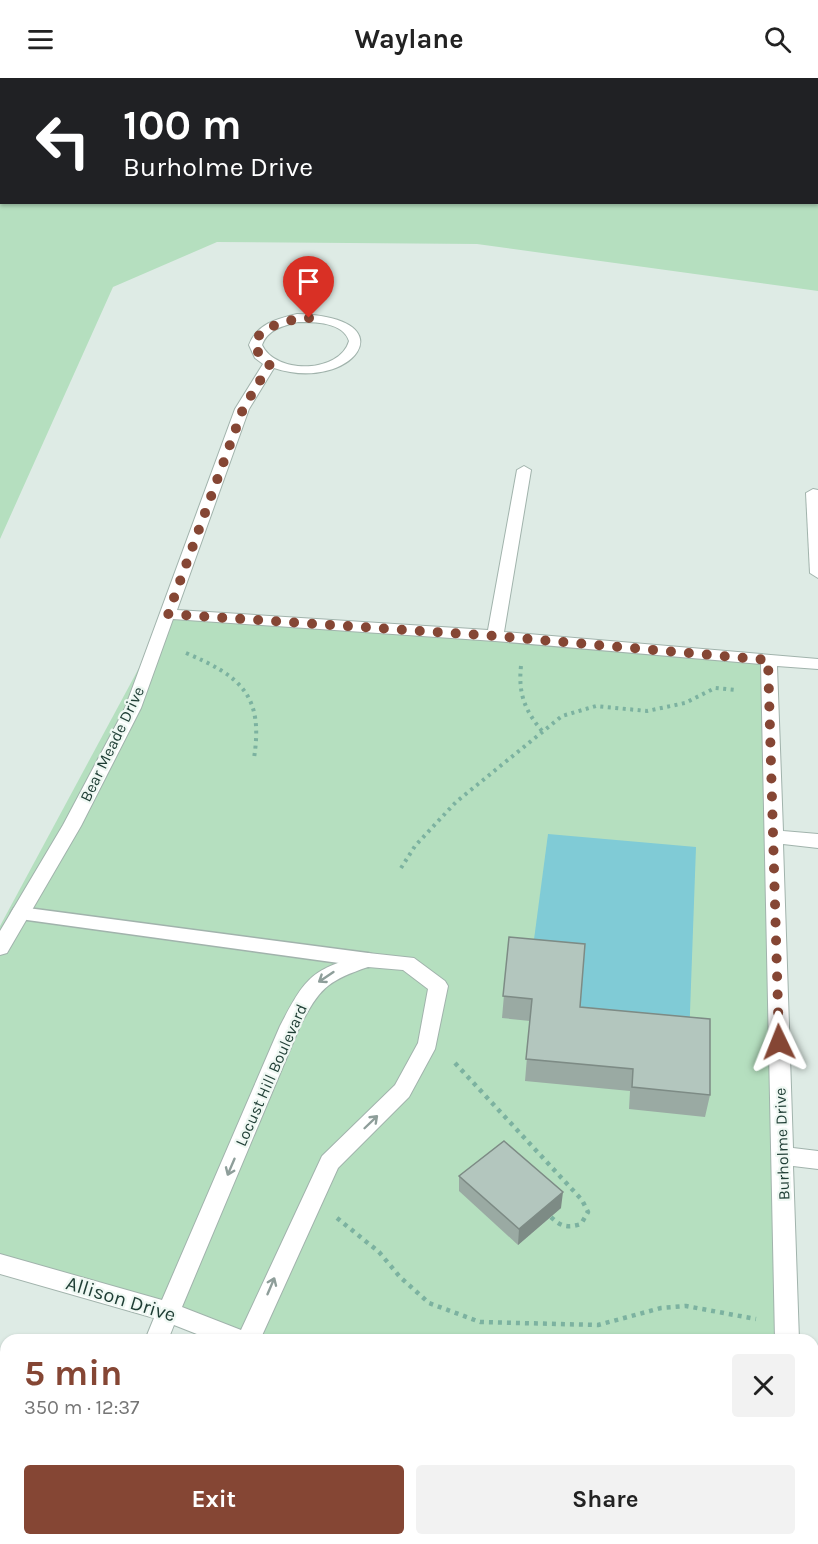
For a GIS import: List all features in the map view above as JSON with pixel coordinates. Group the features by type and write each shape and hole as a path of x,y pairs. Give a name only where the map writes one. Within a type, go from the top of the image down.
{"street":[{"path":"321,318 341,325 353,334 356,343 348,357 334,365 305,371 270,364 260,357 255,348 256,339 269,327 284,321 321,318"},
{"name":"Bear Meade Drive","path":"0,948 72,826 133,708 243,409 270,364"},
{"path":"495,636 524,470"},
{"path":"813,493 818,573"},
{"path":"168,614 495,636 818,664"},
{"name":"Burholme Drive","path":"768,660 787,1334"},
{"path":"773,837 818,841"},
{"name":"Locust Hill Boulevard","path":"159,1334 290,1026 309,990 332,972 368,960 407,963 438,986 428,1043 402,1091 330,1162 251,1334"},
{"path":"782,1156 818,1160"},
{"name":"Allison Drive","path":"0,1264 168,1312 226,1334"}],"lane":[{"path":"20,913 368,960"}],"path":[{"path":"186,653 232,675 249,691 256,715 254,758"},
{"path":"521,666 519,684 525,711 543,732"},
{"path":"401,868 415,846 456,802 562,716 596,706 647,711 685,703 715,688 736,690"},
{"path":"455,1063 582,1200 588,1212 581,1224 569,1228 558,1224 551,1217"},
{"path":"337,1218 379,1252 400,1277 429,1303 480,1322 598,1325 661,1308 686,1306 756,1319"}],"green space":[{"path":"0,204 818,204 818,291 477,244 217,242 113,287 0,539"},
{"path":"168,614 769,660 787,1334 225,1334 0,1264 0,926"}],"water":[{"path":"548,834 696,847 689,1040 578,1029 531,962"}],"building":[{"path":"509,937 585,944 580,1007 710,1019 710,1095 632,1087 633,1069 526,1059 532,999 503,996"},
{"path":"504,1141 563,1192 519,1229 459,1176"}],"route":[{"path":"309,318 284,321 269,327 256,339 255,348 260,357 270,364 243,409 168,614 495,636 768,660 779,1042"}]}
